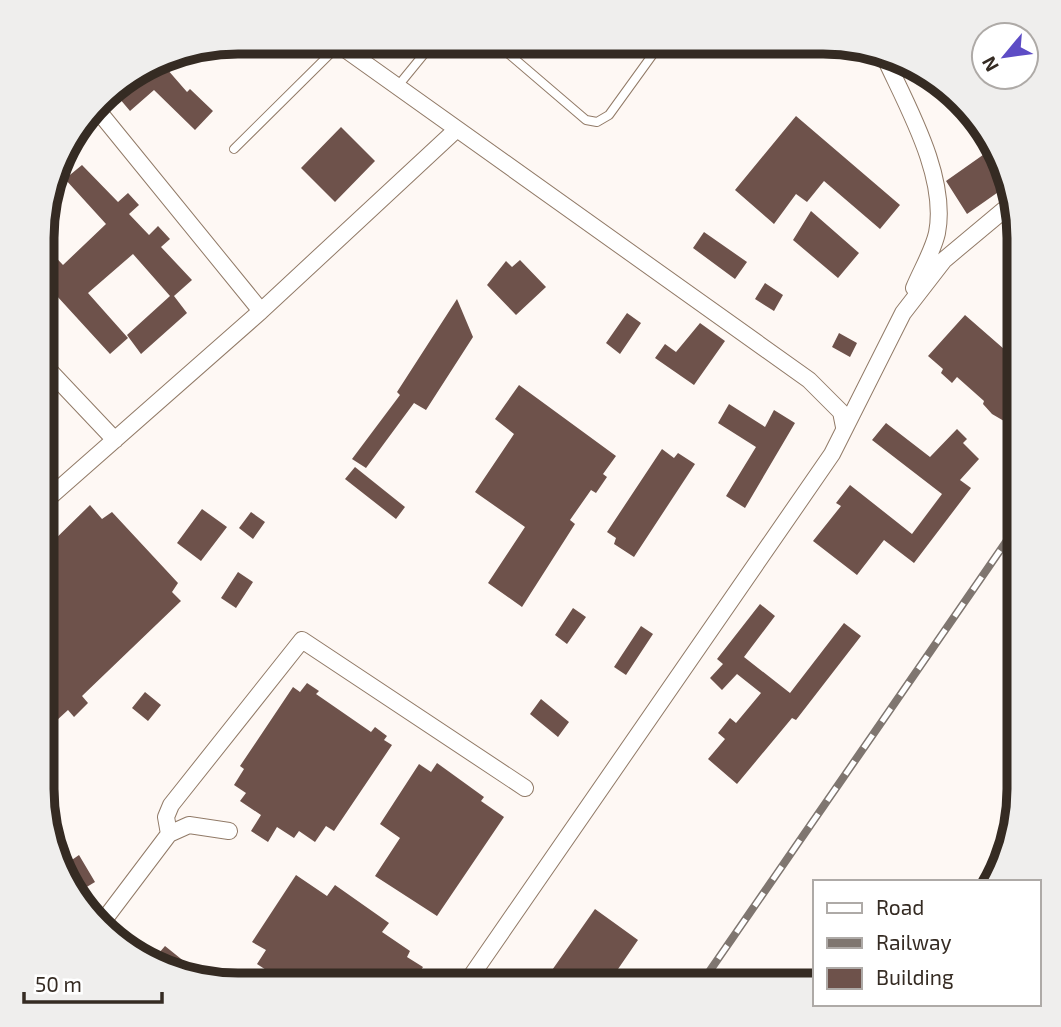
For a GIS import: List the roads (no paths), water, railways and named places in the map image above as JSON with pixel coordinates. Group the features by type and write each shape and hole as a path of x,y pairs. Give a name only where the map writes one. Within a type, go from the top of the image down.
{"street":[{"path":"351,54 809,380 841,412 844,427"},
{"path":"474,972 832,454 904,313 937,235 940,200 915,123 889,67"},
{"path":"102,115 261,311"},
{"path":"54,493 261,311 457,129"},
{"path":"904,313 944,260 1004,210"},
{"path":"54,376 115,440"},
{"path":"169,834 166,817 171,805 302,640 525,788"},
{"path":"107,917 169,834 189,825 229,831"}],"lane":[{"path":"234,149 327,54"},
{"path":"397,87 424,54"},
{"path":"509,54 586,120 597,122 609,115 653,55"}],"railway":[{"path":"709,972 1006,542"}]}
